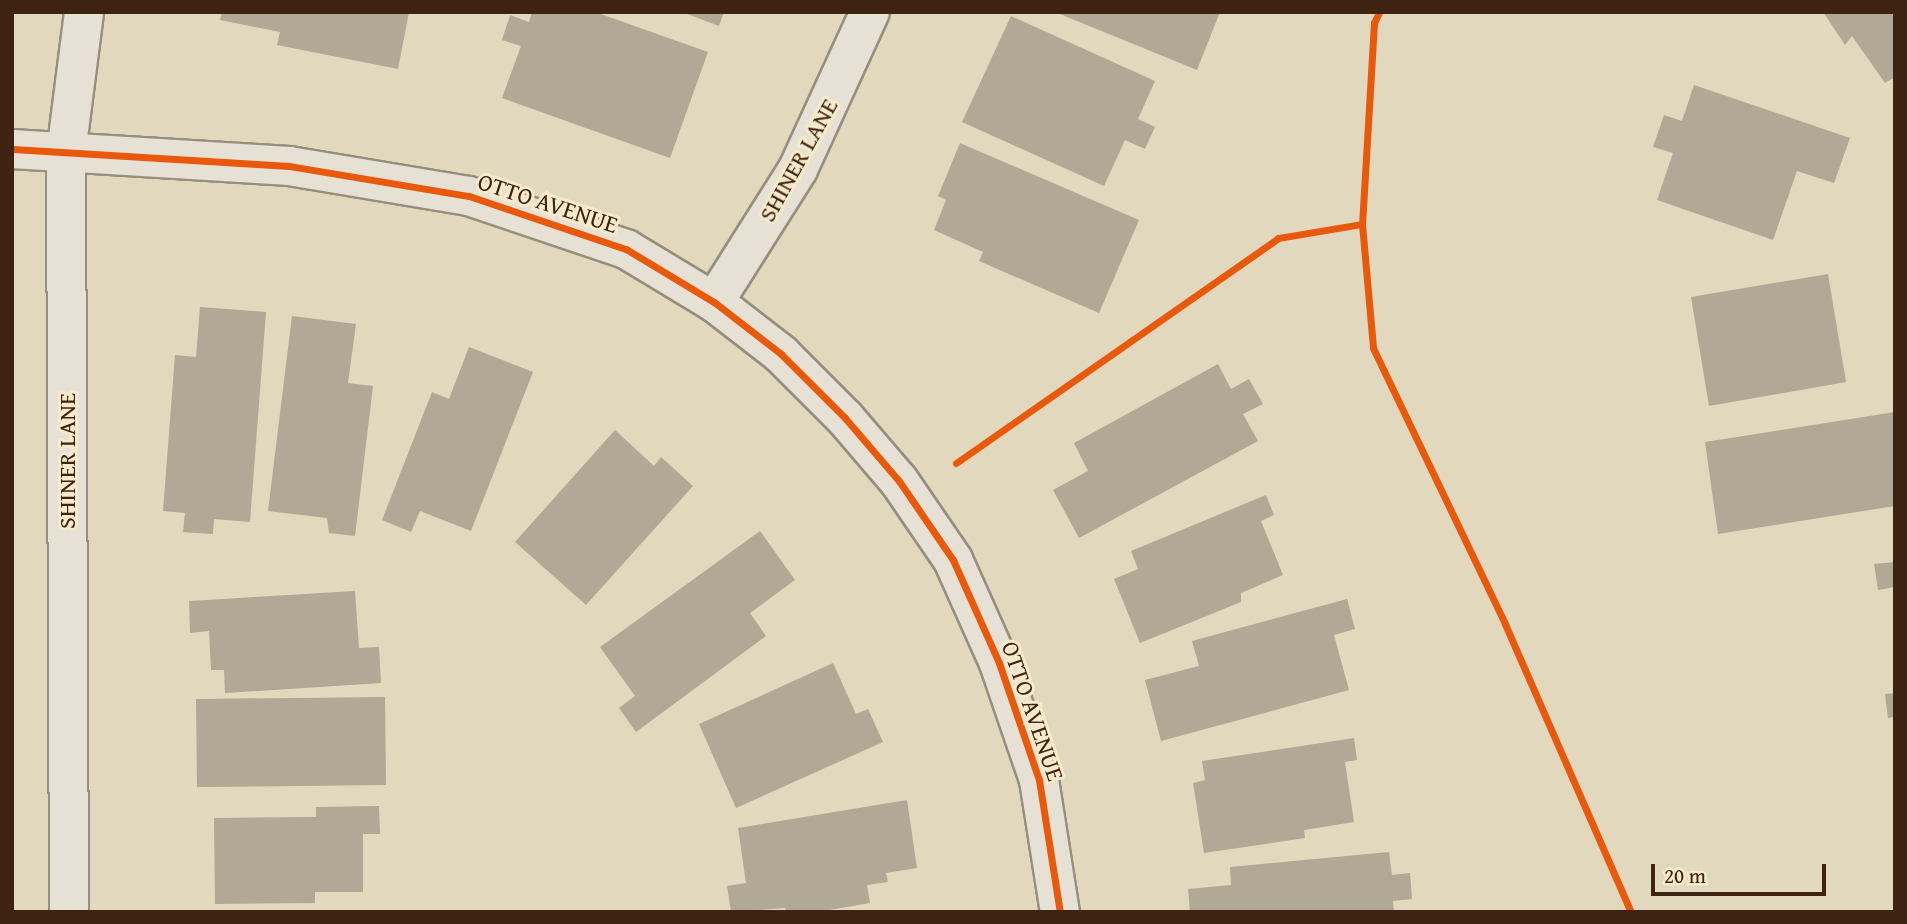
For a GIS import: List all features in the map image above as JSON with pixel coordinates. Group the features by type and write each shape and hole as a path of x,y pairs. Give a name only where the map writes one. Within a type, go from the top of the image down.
{"street":[{"name":"SHINER LANE","path":"69,912 66,153 84,12"},
{"name":"SHINER LANE","path":"714,302 798,169 870,12"},
{"name":"OTTO AVENUE","path":"12,149 289,166 469,196 626,249 714,302 781,354 845,418 899,481 953,560 999,663 1040,780 1060,912"}],"building":[{"path":"222,12 409,12 398,69 277,45 280,32 220,20"},
{"path":"532,12 595,12 708,52 670,158 502,98 521,46 502,40 510,15 529,22"},
{"path":"682,12 724,12 719,26"},
{"path":"1055,12 1220,12 1197,70"},
{"path":"1823,12 1895,12 1895,77 1885,83 1852,36 1845,45"},
{"path":"1011,16 1155,81 1138,119 1155,127 1145,149 1125,140 1104,186 962,122"},
{"path":"1694,85 1850,138 1834,183 1797,171 1773,240 1657,200 1673,153 1653,147 1664,115 1682,121"},
{"path":"960,143 1139,220 1099,313 979,261 983,252 934,230 946,200 938,196"},
{"path":"1828,274 1846,382 1709,406 1691,297"},
{"path":"200,307 266,312 250,522 214,519 213,534 183,532 185,513 163,511 175,355 196,357"},
{"path":"292,316 356,324 348,383 373,386 355,536 329,533 327,518 268,511"},
{"path":"469,347 533,372 471,531 420,511 411,532 382,520 432,392 449,399"},
{"path":"1218,364 1231,389 1249,379 1263,404 1243,414 1258,441 1079,538 1053,490 1088,471 1074,443"},
{"path":"1895,412 1895,506 1718,534 1705,442"},
{"path":"615,430 654,466 661,457 693,486 586,605 515,542"},
{"path":"1266,495 1274,515 1261,521 1283,575 1241,593 1241,602 1140,643 1114,579 1138,569 1131,551"},
{"path":"760,531 795,580 750,613 766,636 636,732 619,708 635,696 600,647"},
{"path":"1895,562 1895,587 1878,590 1874,564"},
{"path":"355,591 359,648 379,647 381,683 225,693 224,670 211,670 209,631 190,633 189,601"},
{"path":"1347,599 1355,629 1334,635 1349,690 1161,741 1145,680 1199,666 1192,641"},
{"path":"833,663 856,714 868,709 883,742 736,808 699,724"},
{"path":"1895,693 1895,717 1888,718 1885,694"},
{"path":"385,697 386,785 197,787 196,699"},
{"path":"1354,738 1357,760 1345,762 1354,822 1304,830 1305,838 1204,853 1193,783 1205,780 1202,761"},
{"path":"907,800 917,868 886,873 888,882 867,885 870,903 818,912 787,912 785,908 731,912 727,886 746,883 738,828"},
{"path":"379,806 380,834 363,834 363,892 315,892 315,903 215,904 214,818 316,817 316,807"},
{"path":"1389,852 1392,875 1410,873 1412,899 1393,901 1394,912 1190,912 1188,889 1231,885 1230,867"}],"cycle path":[{"path":"1379,12 1374,23 1362,224 1373,348 1505,624 1631,912"},
{"path":"12,149 289,166 469,196 626,249 714,302 781,354 845,418 899,481 953,560 999,663 1039,780 1060,912"},
{"path":"956,463 1278,238 1362,224"}]}
